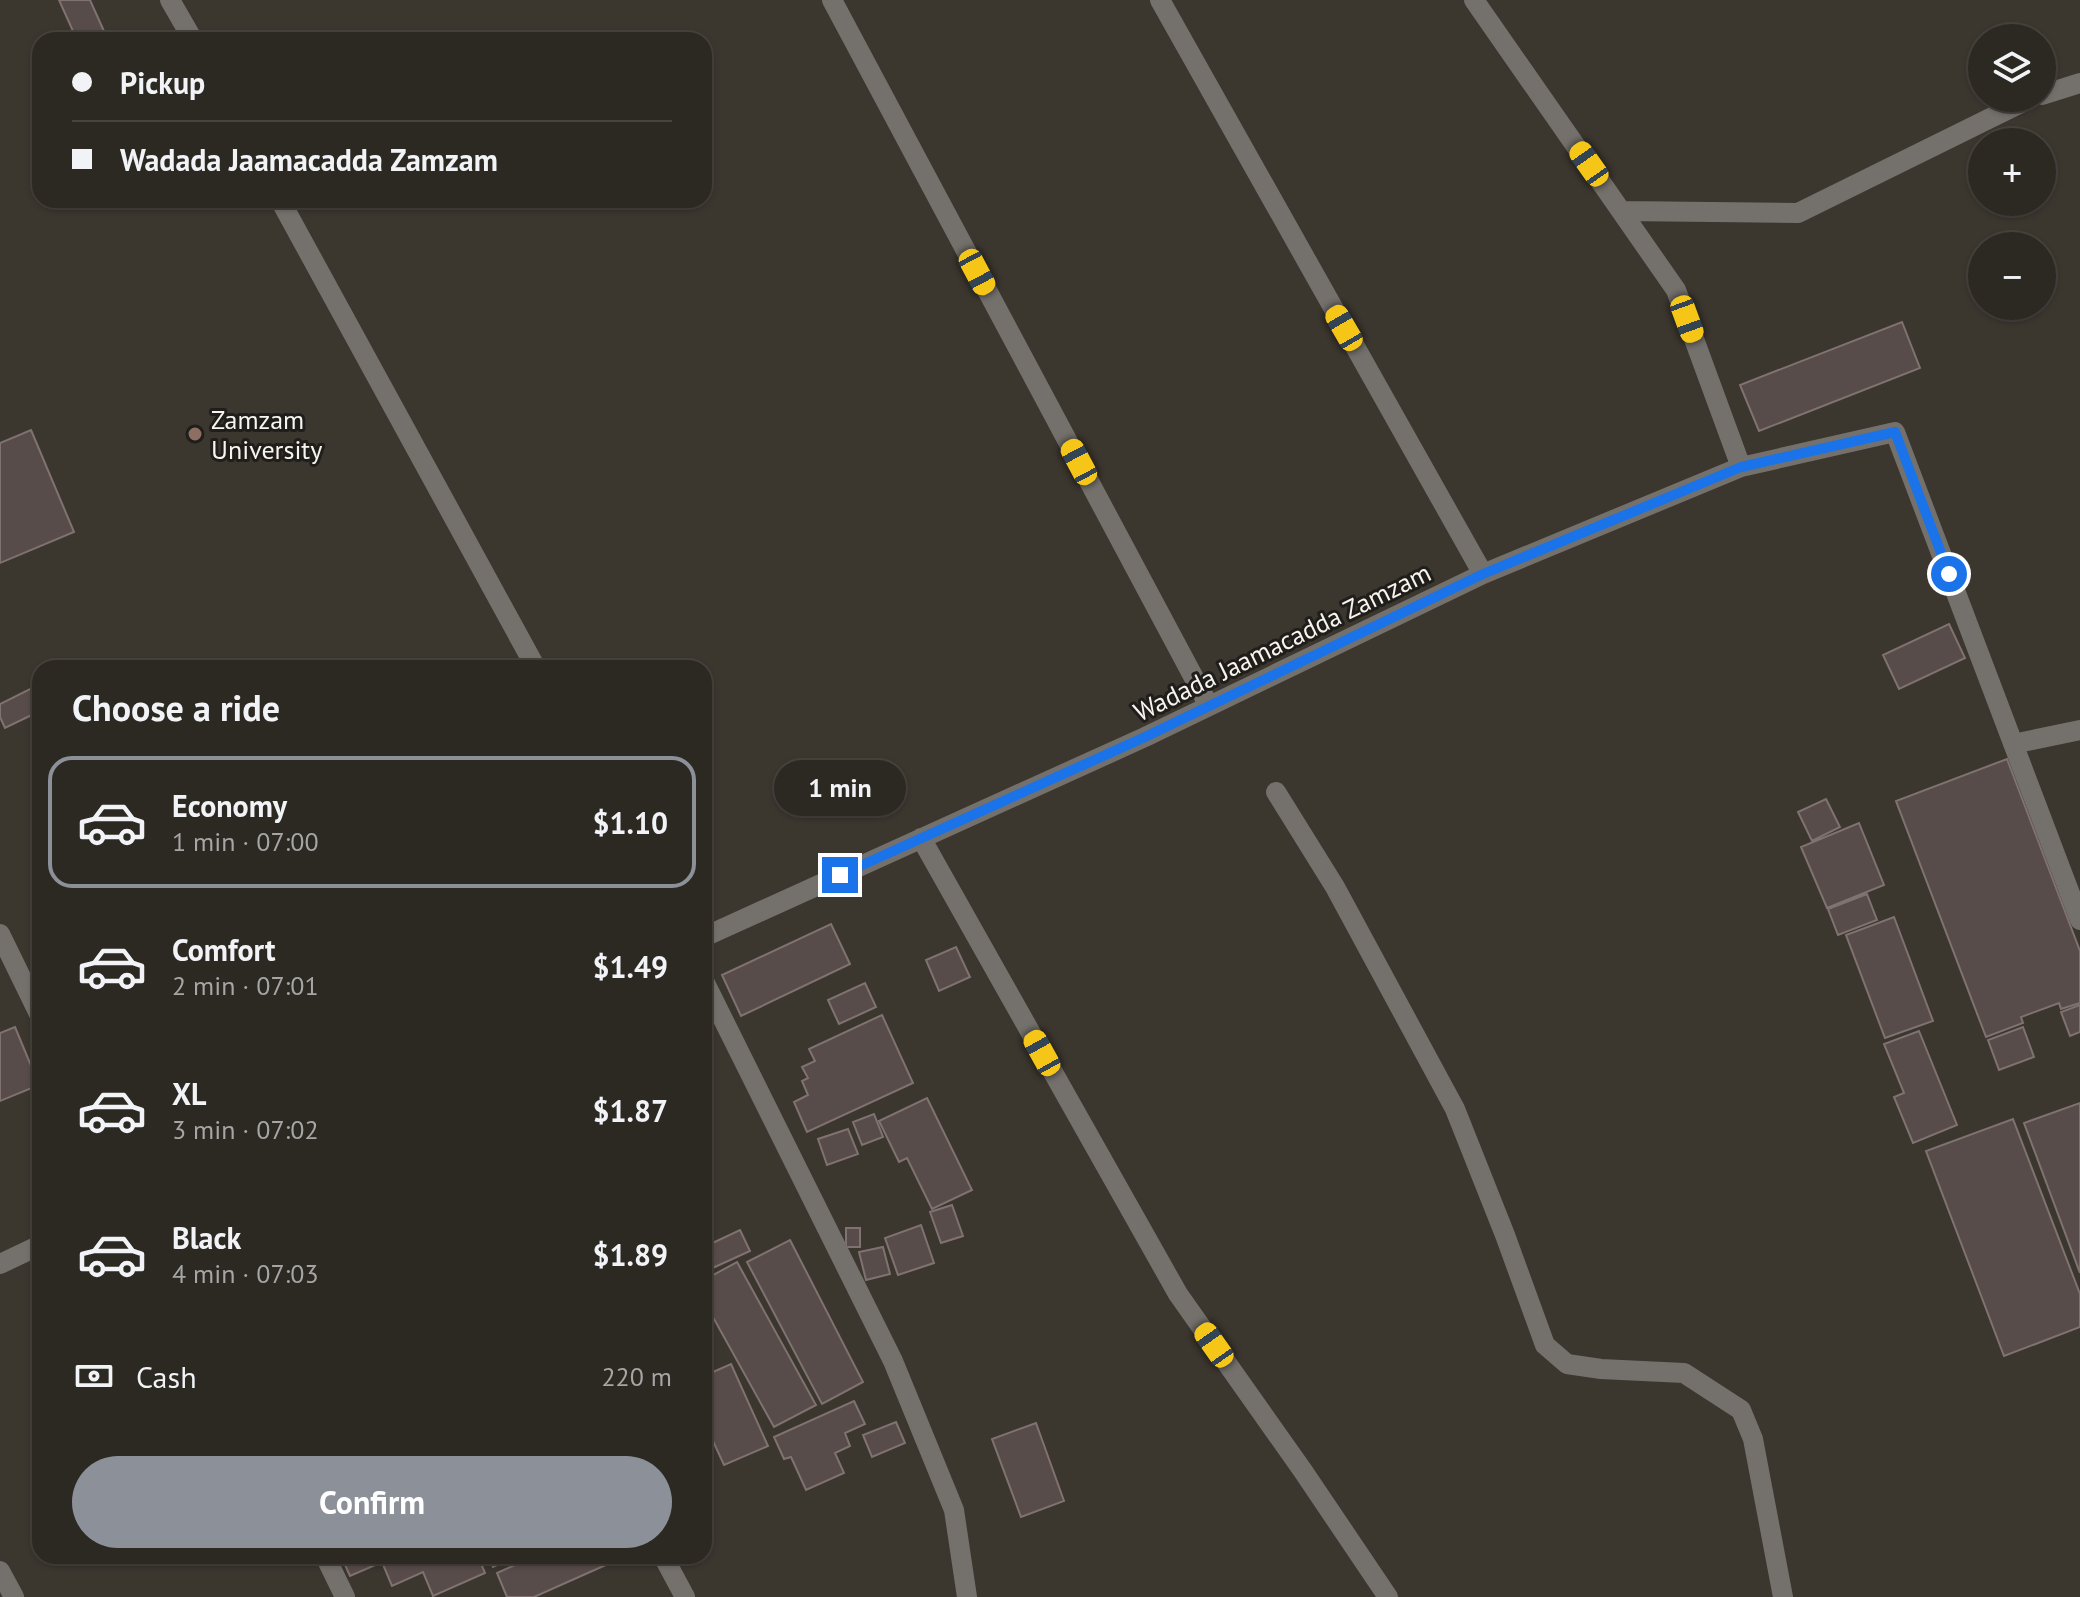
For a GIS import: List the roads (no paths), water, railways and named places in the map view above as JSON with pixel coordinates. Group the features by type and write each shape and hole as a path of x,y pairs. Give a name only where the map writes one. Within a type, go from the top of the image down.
{"street":[{"path":"170,0 188,32"},
{"path":"832,0 1209,706"},
{"path":"1160,0 1483,574"},
{"path":"1474,0 1676,290 1741,467"},
{"path":"2056,91 2080,83"},
{"path":"1621,211 1798,213 2003,112"},
{"path":"284,208 532,660"},
{"name":"Wadada Jaamacadda Zamzam","path":"712,933 1209,706 1483,574 1741,467 1895,432 2013,744"},
{"path":"2080,730 2013,744 2080,920"},
{"path":"1276,792 1335,887 1455,1109 1545,1345 1567,1364 1684,1373 1741,1410 1753,1439 1783,1597"},
{"path":"921,838 1178,1294 1388,1597"},
{"path":"0,934 32,1000"},
{"path":"712,997 893,1361 954,1510 967,1597"},
{"path":"0,1264 32,1249"},
{"path":"329,1564 345,1597"},
{"path":"667,1564 685,1597"},
{"path":"0,1571 14,1597"}],"place":[{"name":"Zamzam University","path":"195,434"}]}
